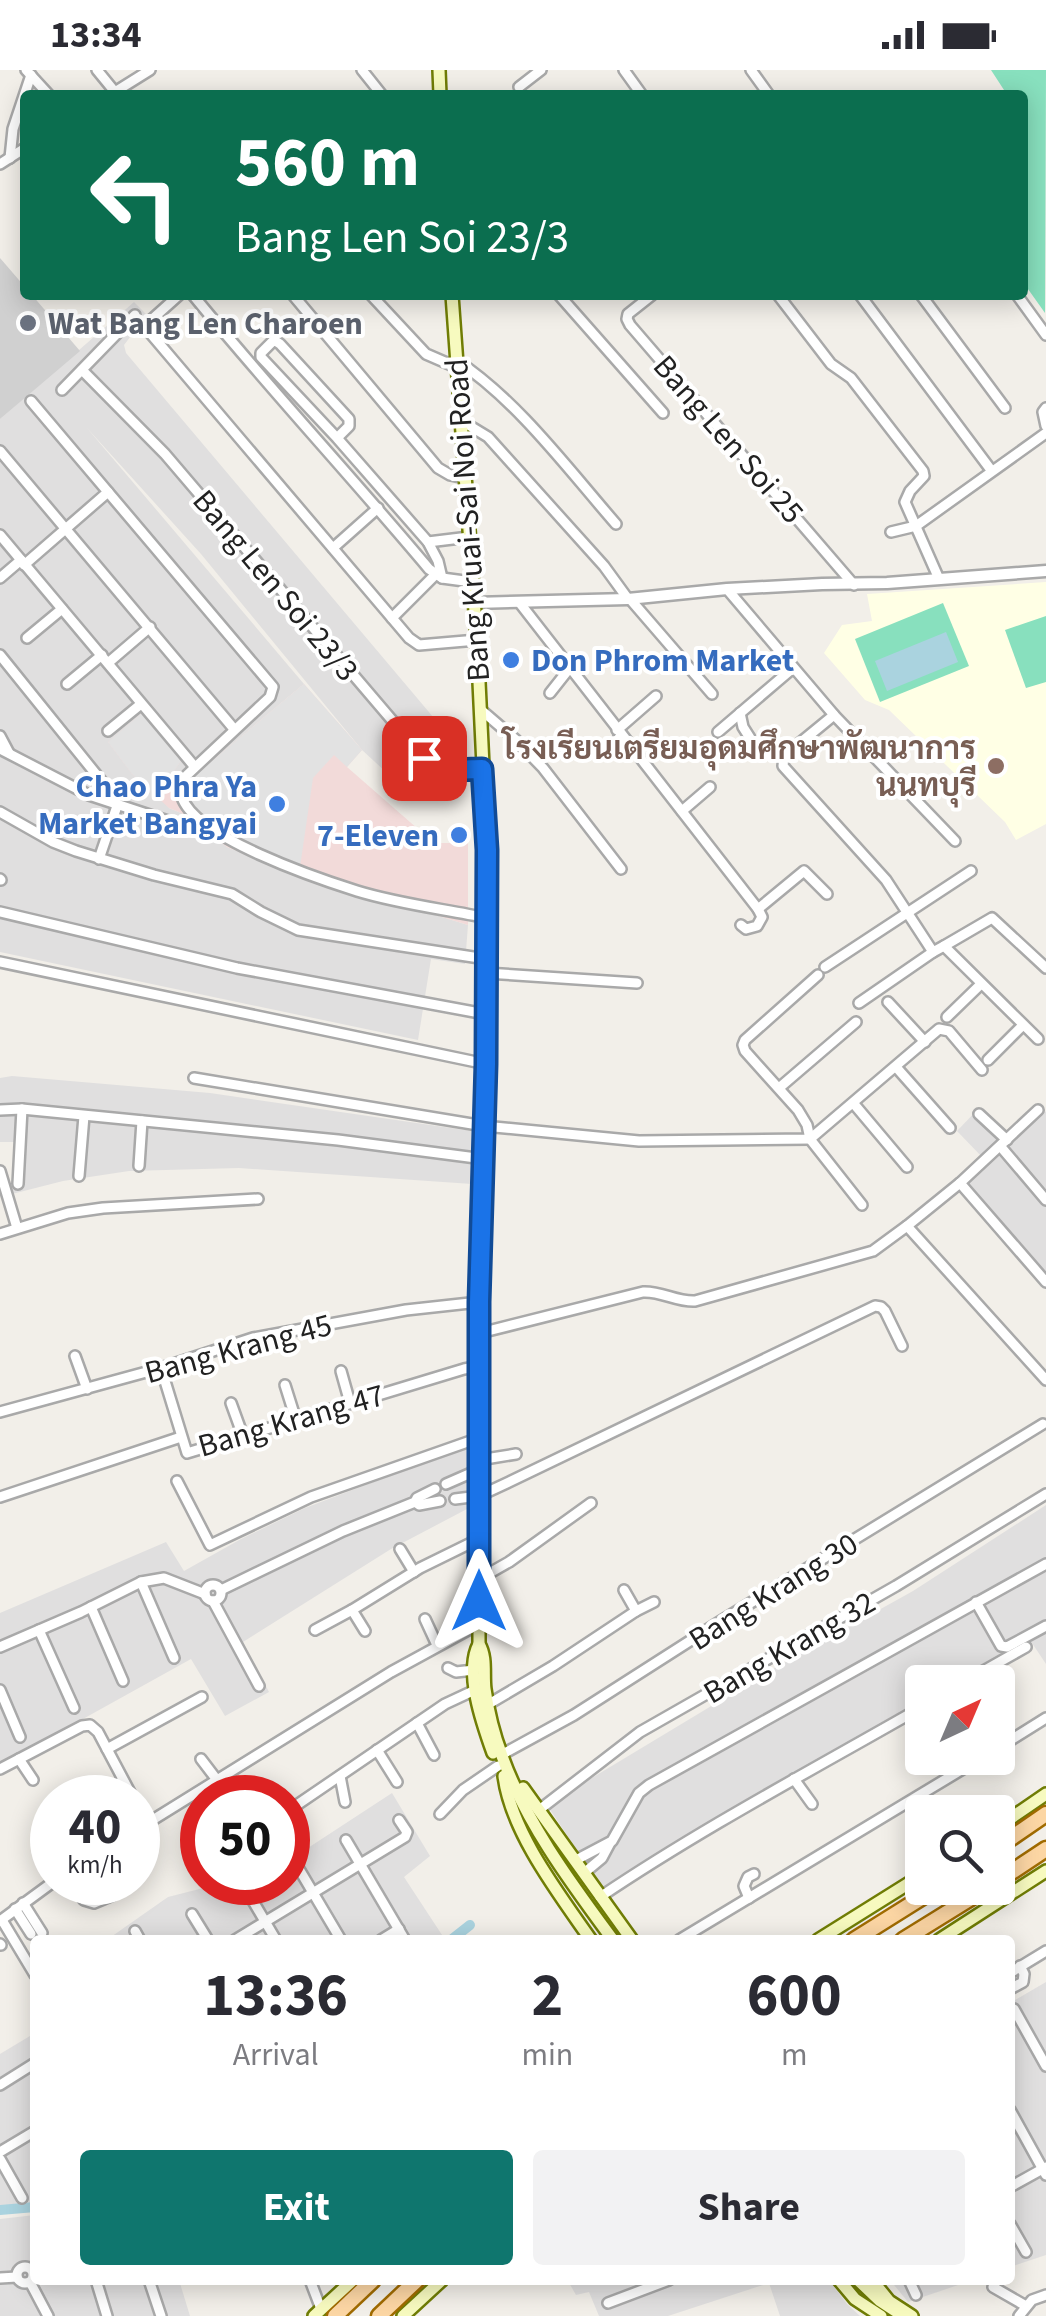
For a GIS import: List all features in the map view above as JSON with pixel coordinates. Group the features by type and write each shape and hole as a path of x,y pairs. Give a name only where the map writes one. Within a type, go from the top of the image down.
{"main road":[{"name":"Bang Kruai-Sai Noi Road","path":"452,300 477,640 487,850 479,1302 480,1624 474,1670 486,1733 566,1886 606,1935"},
{"name":"Bang Kruai-Sai Noi Road","path":"479,1644 484,1653 487,1705 502,1765"},
{"path":"502,1765 628,1935"},
{"path":"502,1765 516,1818 545,1874 588,1935"},
{"path":"1015,1815 1046,1794"},
{"path":"1015,1835 1046,1814"},
{"path":"1015,1870 1046,1849"},
{"path":"947,1935 1046,1871"},
{"path":"826,1935 905,1886"},
{"path":"862,1935 911,1905"},
{"path":"911,1935 960,1905"},
{"path":"323,2314 348,2285"},
{"path":"323,2314 366,2285"},
{"path":"378,2316 411,2285"},
{"path":"402,2316 436,2285"},
{"path":"843,2285 871,2312 881,2316"},
{"path":"859,2285 877,2306 893,2316"},
{"path":"861,2285 902,2316"},
{"path":"877,2285 897,2307 912,2316"}],"street":[{"path":"118,90 150,70"},
{"path":"362,70 378,90"},
{"path":"519,87 541,70"},
{"path":"10,158 20,103"},
{"path":"0,164 20,151"},
{"path":"173,300 150,321 148,329 409,638 419,645 477,640"},
{"path":"197,300 439,576 472,582"},
{"path":"297,300 438,468 450,476 464,478"},
{"path":"376,300 426,354 476,373 509,404 616,524"},
{"path":"563,300 663,413"},
{"name":"Bang Len Soi 25","path":"646,300 628,314 630,325 854,584"},
{"path":"782,300 831,364 851,378 924,471 905,502 939,579"},
{"path":"864,300 992,470"},
{"path":"925,300 1004,408"},
{"path":"1021,300 1046,335"},
{"path":"62,390 134,316"},
{"path":"337,438 349,426 349,419 274,340 261,352 262,356 428,542 438,561 439,576"},
{"name":"Bang Len Soi 23/3","path":"82,370 165,454 431,766 482,769"},
{"path":"32,401 273,687 270,697 194,766 183,783 182,797 199,818 241,846 360,892 487,918"},
{"path":"891,532 916,526 1046,429 1046,408"},
{"path":"460,420 488,437 712,694"},
{"path":"0,451 234,728"},
{"path":"0,578 108,492"},
{"path":"333,548 378,508"},
{"path":"0,535 194,766"},
{"path":"428,542 469,537"},
{"path":"474,604 629,599 1046,571"},
{"path":"392,618 439,576"},
{"path":"726,590 834,715 955,841"},
{"path":"520,602 758,909 762,917 757,926 741,926"},
{"path":"27,638 62,609"},
{"path":"67,684 150,627"},
{"path":"0,655 118,806"},
{"path":"718,732 793,668"},
{"path":"550,692 569,669"},
{"path":"608,752 619,732 656,696"},
{"path":"108,731 141,704"},
{"path":"480,708 543,768 621,868"},
{"path":"740,713 750,738"},
{"path":"834,715 784,756 783,766 886,880 933,952"},
{"path":"0,736 4,751 73,788 183,826"},
{"path":"682,811 710,788"},
{"path":"99,859 118,806"},
{"path":"0,812 53,842 99,859 221,890 298,930 486,958"},
{"path":"758,909 804,871 827,894"},
{"path":"862,1206 810,1138 803,1117 745,1051 744,1040 822,971 971,871"},
{"path":"0,912 238,968 485,1014"},
{"path":"859,1003 933,952 992,918 1046,968"},
{"path":"944,946 1038,1039"},
{"path":"0,962 486,1064"},
{"path":"486,972 637,983"},
{"path":"947,1016 981,984"},
{"path":"888,1002 925,1042"},
{"path":"779,1088 856,1022"},
{"path":"988,1060 1023,1025"},
{"path":"194,1078 484,1126 639,1141 810,1138 939,1029 945,1029 982,1070"},
{"path":"896,1067 950,1128"},
{"path":"854,1104 906,1167"},
{"path":"18,1184 22,1109"},
{"path":"0,1110 338,1140 484,1160"},
{"path":"480,1333 643,1292 695,1301 872,1251 960,1183 1038,1110"},
{"path":"979,1114 1044,1195"},
{"path":"79,1176 84,1116"},
{"path":"138,1166 142,1120"},
{"path":"0,1171 18,1228"},
{"path":"960,1183 1046,1282"},
{"path":"0,1234 68,1213 103,1208 258,1199"},
{"path":"907,1226 1046,1380"},
{"name":"Bang Krang 45","path":"0,1412 253,1338 406,1310 479,1302"},
{"path":"454,1499 478,1496 875,1306 885,1310 902,1346"},
{"path":"75,1356 88,1389"},
{"name":"Bang Krang 47","path":"161,1368 187,1453 480,1366"},
{"path":"341,1371 350,1403"},
{"path":"285,1384 296,1420"},
{"path":"231,1403 243,1436"},
{"name":"Bang Krang 30","path":"440,1814 463,1790 574,1715 1043,1424"},
{"path":"0,1497 180,1437"},
{"path":"177,1481 210,1545 312,1497 479,1438"},
{"path":"446,1484 478,1465 516,1454"},
{"path":"259,1686 205,1590 215,1585 221,1590 416,1502 435,1488"},
{"name":"Bang Krang 32","path":"538,1810 640,1732 851,1613 1046,1494"},
{"path":"416,1502 440,1502"},
{"path":"479,1579 591,1503"},
{"path":"315,1630 479,1539"},
{"path":"400,1548 414,1572"},
{"path":"584,1873 602,1858 644,1788 1046,1564"},
{"path":"0,1647 140,1582 164,1578 209,1598"},
{"path":"140,1582 174,1658"},
{"path":"624,1590 636,1611"},
{"path":"487,1705 654,1602"},
{"path":"976,1602 1002,1646 1046,1626"},
{"path":"91,1607 123,1681"},
{"path":"352,1610 365,1631"},
{"path":"425,1619 437,1646"},
{"path":"225,1775 480,1624"},
{"path":"39,1630 74,1708"},
{"path":"995,1665 1026,1648"},
{"path":"448,1668 456,1672 474,1670"},
{"path":"0,1690 20,1738"},
{"path":"310,1796 453,1699 476,1690"},
{"path":"107,1749 202,1697"},
{"path":"600,1897 664,1854 905,1717"},
{"path":"1015,1737 1046,1718"},
{"path":"417,1723 434,1754"},
{"path":"0,1769 90,1725 120,1775"},
{"path":"377,1750 397,1782"},
{"path":"19,1759 30,1776"},
{"path":"201,1759 213,1775"},
{"path":"687,1935 953,1775"},
{"path":"340,1776 345,1802"},
{"path":"794,1778 812,1804"},
{"path":"243,1935 406,1835 399,1820"},
{"path":"346,1840 402,1935"},
{"path":"576,1860 612,1841"},
{"path":"749,1898 744,1886 754,1874"},
{"path":"310,1888 337,1935"},
{"path":"30,1898 1,1921 30,1967"},
{"path":"255,1905 273,1935"},
{"path":"19,1906 42,1933"},
{"path":"19,1906 31,1934"},
{"path":"192,1914 205,1935"},
{"path":"390,1935 399,1929"},
{"path":"1015,1970 1046,1951"},
{"path":"1015,1986 1024,1982 1020,1966"},
{"path":"1015,2010 1046,2066"},
{"path":"0,2085 30,2066"},
{"path":"1015,2119 1045,2170 1015,2185"},
{"path":"22,2198 0,2156 30,2135"},
{"path":"1015,2233 1026,2252"},
{"path":"17,2277 20,2268 30,2267"},
{"path":"0,2278 17,2277 24,2284 30,2282"},
{"path":"32,2285 48,2316"},
{"path":"98,2285 107,2316"},
{"path":"151,2285 160,2316"},
{"path":"312,2285 323,2314"},
{"path":"608,2303 656,2285"},
{"path":"911,2285 916,2295"},
{"path":"993,2287 1012,2296 1024,2311 1032,2300 1046,2295"}],"shaded area":[{"name":"Wat Bang Len Charoen","path":"0,258 20,281 20,300 36,300 80,351 0,419"},
{"path":"134,302 147,315 124,345 126,353 439,724 420,741 433,755 460,753 464,777 435,776 413,797 362,750 201,554 87,428 304,684 194,776 188,792 171,788 174,771 142,713 169,808 186,815 227,847 323,886 468,925 465,964 431,959 418,1040 0,952 0,419"},
{"name":"โรงเรียนเตรียมอุดมศึกษาพัฒนาการ นนทบุรี","path":"1046,582 1046,824 1016,840 1005,822 889,710 865,700 824,653 842,625 872,621 867,594"},
{"name":"Chao Phra Ya Market Bangyai","path":"304,684 362,750 347,767 434,843 468,843 468,925 323,886 227,847 186,815 169,808 132,774 108,742 142,713 181,761 174,771 171,788 188,792 194,776"},
{"path":"304,684 362,750 347,767 334,755 313,778 300,867 245,849 193,812 188,792 194,776"},
{"path":"142,713 181,761 174,771 171,788 160,800 132,774 108,742"},
{"path":"0,1078 210,1093 472,1131 472,1184 239,1168 129,1171 12,1194 14,1142 0,1142"},
{"path":"1039,1106 1046,1112 1046,1279 961,1179 983,1158 957,1131 979,1108 1008,1135"},
{"path":"468,1446 467,1509 391,1549 243,1642 269,1692 225,1716 191,1659 0,1765 0,1613 166,1542 184,1571 305,1508"},
{"path":"1046,1505 1046,1664 1032,1643 991,1665 905,1665 905,1713 701,1827 604,1891 547,1805 771,1670 913,1591"},
{"path":"392,1793 430,1856 404,1877 442,1935 114,1935 168,1897 180,1894 180,1905 310,1905 310,1847"},
{"path":"1046,1982 1046,2255 1015,2265 1015,2000"},
{"path":"30,2036 30,2204 0,2206 0,2054"},
{"path":"30,2216 30,2285 181,2285 190,2316 0,2316 0,2219"},
{"path":"570,2285 763,2285 668,2316 599,2316 589,2292 576,2295"},
{"path":"770,2285 833,2285 860,2316 780,2316"},
{"path":"894,2285 958,2285 908,2302"}],"green space":[{"path":"991,70 1046,70 1045,313 1028,289 1028,90 1004,90"},
{"path":"943,603 969,666 880,702 855,639"},
{"path":"1046,616 1046,682 1026,688 1005,630"}],"water":[{"path":"946,632 958,662 887,691 875,661"}],"waterway":[{"path":"457,1935 470,1925"},
{"path":"0,2210 30,2207"}],"place":[{"name":"Wat Bang Len Charoen","path":"28,323"},
{"name":"Don Phrom Market","path":"511,660"},
{"name":"โรงเรียนเตรียมอุดมศึกษาพัฒนาการ นนทบุรี","path":"996,766"},
{"name":"Chao Phra Ya Market Bangyai","path":"277,804"},
{"name":"7-Eleven","path":"459,835"}],"route":[{"path":"424,758 431,766 440,768 482,769 487,850 479,1302 479,1601"}]}
